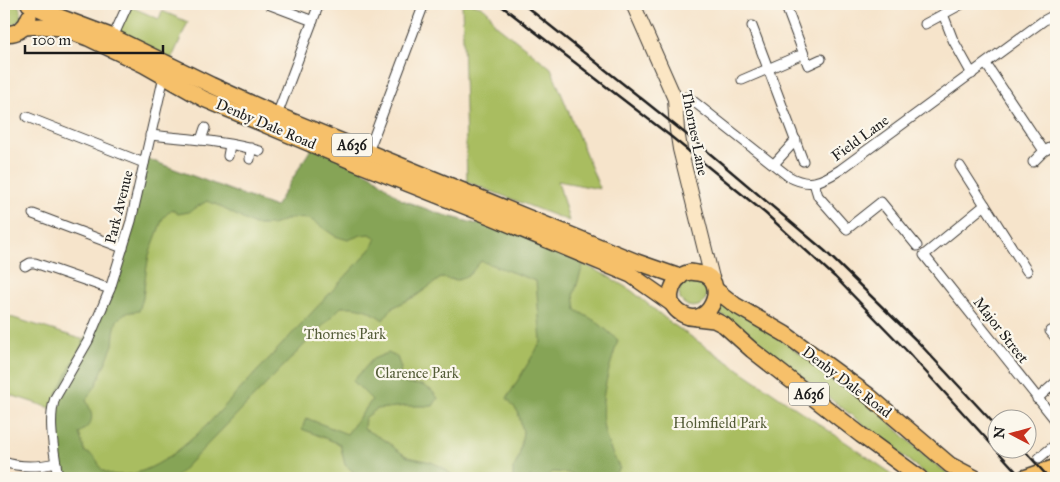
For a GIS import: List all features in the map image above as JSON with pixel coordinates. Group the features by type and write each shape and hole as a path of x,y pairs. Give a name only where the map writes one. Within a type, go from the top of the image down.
{"main road":[{"name":"A636","path":"6,36 19,32 25,27 30,16 28,4"},
{"name":"Denby Dale Road","path":"28,4 114,37 211,86 277,115 628,258 685,274"},
{"name":"Denby Dale Road","path":"25,27 61,28 88,38 164,76 204,99 631,275 671,303"},
{"name":"A636","path":"685,274 707,276 714,286"},
{"path":"671,303 673,287 685,274"},
{"name":"Denby Dale Road","path":"714,286 735,304 785,334 868,395 950,465 975,478"},
{"path":"697,318 704,315 711,308 714,286"},
{"name":"A636","path":"671,303 677,312 688,317 714,320 724,325 790,380 920,478"},
{"name":"A636","path":"950,465 959,478"},
{"path":"1024,478 1056,466"}],"street":[{"path":"114,37 128,4"},
{"path":"268,4 313,21"},
{"path":"277,115 319,4"},
{"path":"368,152 424,4"},
{"name":"Thornes Lane","path":"634,4 675,100 677,132 714,286"},
{"path":"785,4 808,65 821,59"},
{"path":"925,24 962,4"},
{"path":"943,14 953,40 972,74"},
{"name":"Field Lane","path":"814,183 825,180 840,170 1043,21 1056,14"},
{"path":"752,26 803,161"},
{"path":"742,80 798,56"},
{"path":"986,64 1044,151"},
{"name":"Park Avenue","path":"58,478 51,408 88,341 110,289 131,221 164,76"},
{"path":"675,100 688,97 788,176 797,181 814,183 818,196 846,229 881,202 917,246"},
{"path":"27,117 144,163"},
{"path":"201,140 205,128"},
{"path":"150,135 201,140 255,150 250,159"},
{"path":"774,164 796,140"},
{"path":"228,156 230,145"},
{"path":"1033,162 1044,151 1056,145"},
{"path":"960,166 1027,271"},
{"name":"Major Street","path":"985,205 924,255 1056,421"},
{"path":"33,214 123,248"},
{"path":"685,274 696,263 703,244"},
{"path":"25,266 30,263 35,264 110,289"},
{"path":"1037,398 1056,382"},
{"path":"1039,458 1056,444"},
{"path":"4,462 26,466 45,466 56,463"}],"green space":[{"path":"4,4 17,4 20,8 21,16 17,22 13,24 4,23"},
{"path":"462,4 483,7 495,24 551,68 600,189 558,181 569,221 467,182"},
{"path":"131,7 159,19 162,11 188,22 169,65 113,37"},
{"path":"314,144 372,175 402,200 437,213 476,224 492,217 586,256 574,294 576,310 597,322 618,340 605,388 602,413 607,441 620,469 610,478 585,478 568,473 553,472 543,478 513,478 513,469 519,457 523,432 518,412 507,398 541,342 536,281 481,261 470,274 458,280 441,278 416,296 392,308 383,320 364,309 341,307 175,478 58,478 55,398 110,289 145,158 275,207","holes":["207,201 254,225 272,225 291,218 310,219 335,236 348,240 370,234 376,238 371,249 208,424 188,442 164,460 137,473 124,475 110,474 101,468 93,456 85,452 79,433 90,422 92,415 86,400 96,385 113,345 117,320 125,313 139,311 143,298 149,255 163,218 172,209 178,214 189,212"]},
{"name":"Thornes Park","path":"307,156 402,200 437,213 477,224 583,264 606,275 632,291 671,323 888,471 895,478 58,478 51,408 4,393 4,315 88,341 110,289 145,158 275,207"},
{"path":"693,279 703,283 707,293 703,303 693,307 683,303 679,293 683,283"},
{"path":"722,302 765,328 872,406 927,458 954,478 929,477 744,330 717,312"},
{"path":"388,353 397,357 401,368 399,379 407,384 422,385 431,390 438,398 433,406 377,409 365,418 364,429 388,442 408,457 431,462 442,467 456,478 355,478 355,473 345,465 340,444 302,429 306,418 347,434 372,400 353,381 373,359"}],"railway":[{"path":"499,4 669,135 765,213 835,277 905,349 1022,478"},
{"path":"523,4 701,146 825,251 918,342 988,417"},
{"path":"1033,460 1049,478"}],"park label":[{"name":"Clarence Park","path":"417,373"},
{"name":"Holmfield Park","path":"720,423"}]}
